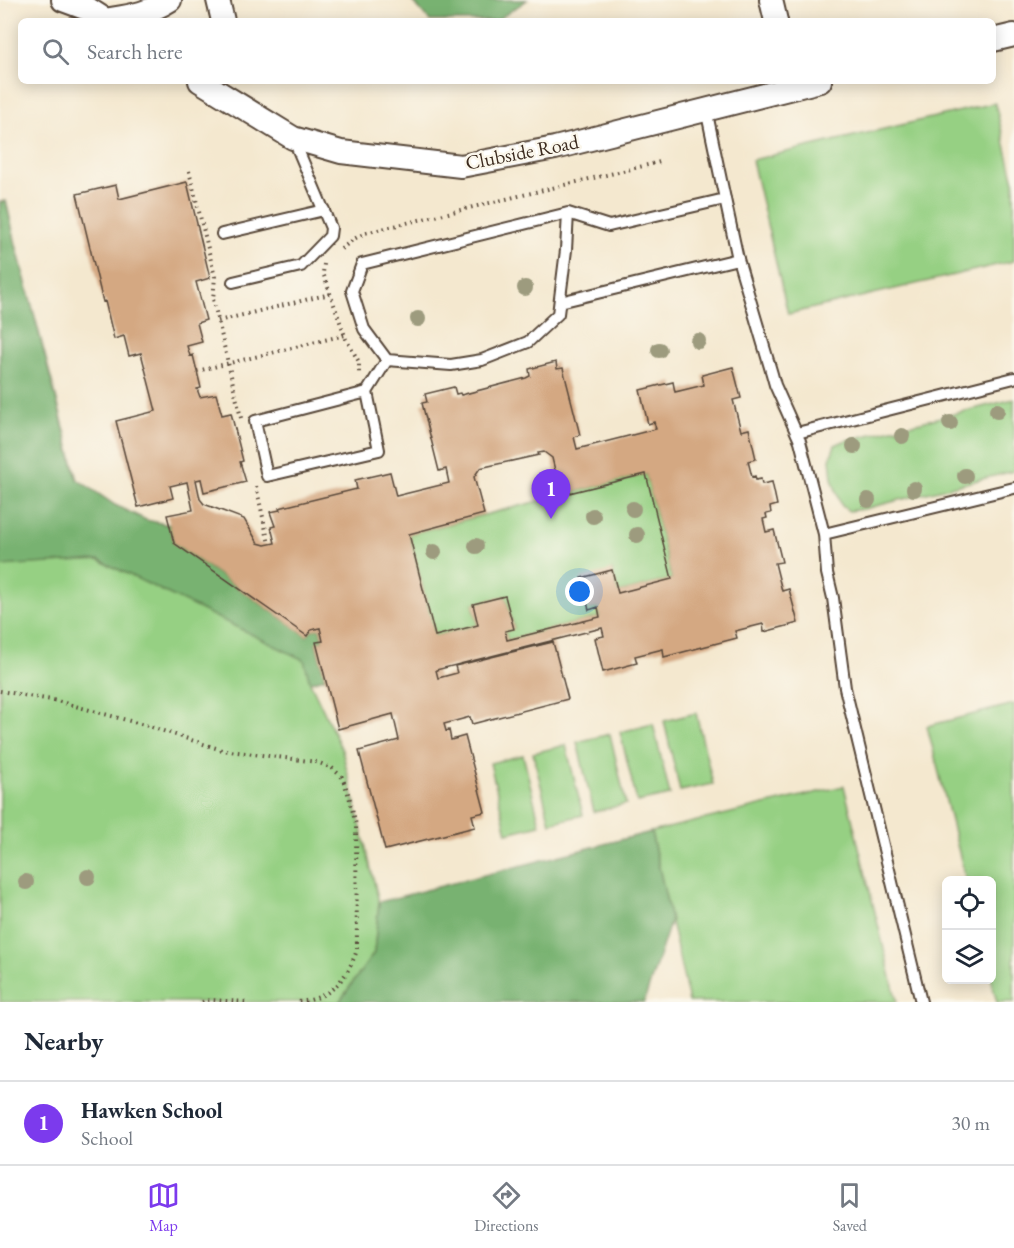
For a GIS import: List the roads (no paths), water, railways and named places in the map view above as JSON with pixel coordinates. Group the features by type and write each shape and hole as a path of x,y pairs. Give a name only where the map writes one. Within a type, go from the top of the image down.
{"street":[{"path":"63,0 90,10 103,18"},
{"path":"118,18 141,14 170,0"},
{"path":"218,0 222,18"},
{"path":"771,0 775,18"},
{"path":"996,39 1014,35"},
{"name":"Clubside Road","path":"205,84 293,138 341,152 461,165 555,148 706,109 791,84"},
{"path":"238,84 244,108"}],"lane":[{"path":"706,109 738,259 776,385 800,441 824,534 827,573 833,598 845,688 921,1002"},
{"path":"233,282 302,266 330,236 331,228 293,138"},
{"path":"568,213 558,314 528,342 482,360 451,365 387,360 364,329 352,291 362,264 568,213 609,225 725,199"},
{"path":"222,234 324,210"},
{"path":"560,302 738,259"},
{"path":"367,392 379,450 267,476 255,421 367,392 387,360"},
{"path":"797,433 1014,378"},
{"path":"824,534 1014,488"}],"place":[{"name":"Hawken School","path":"551,519"}]}
